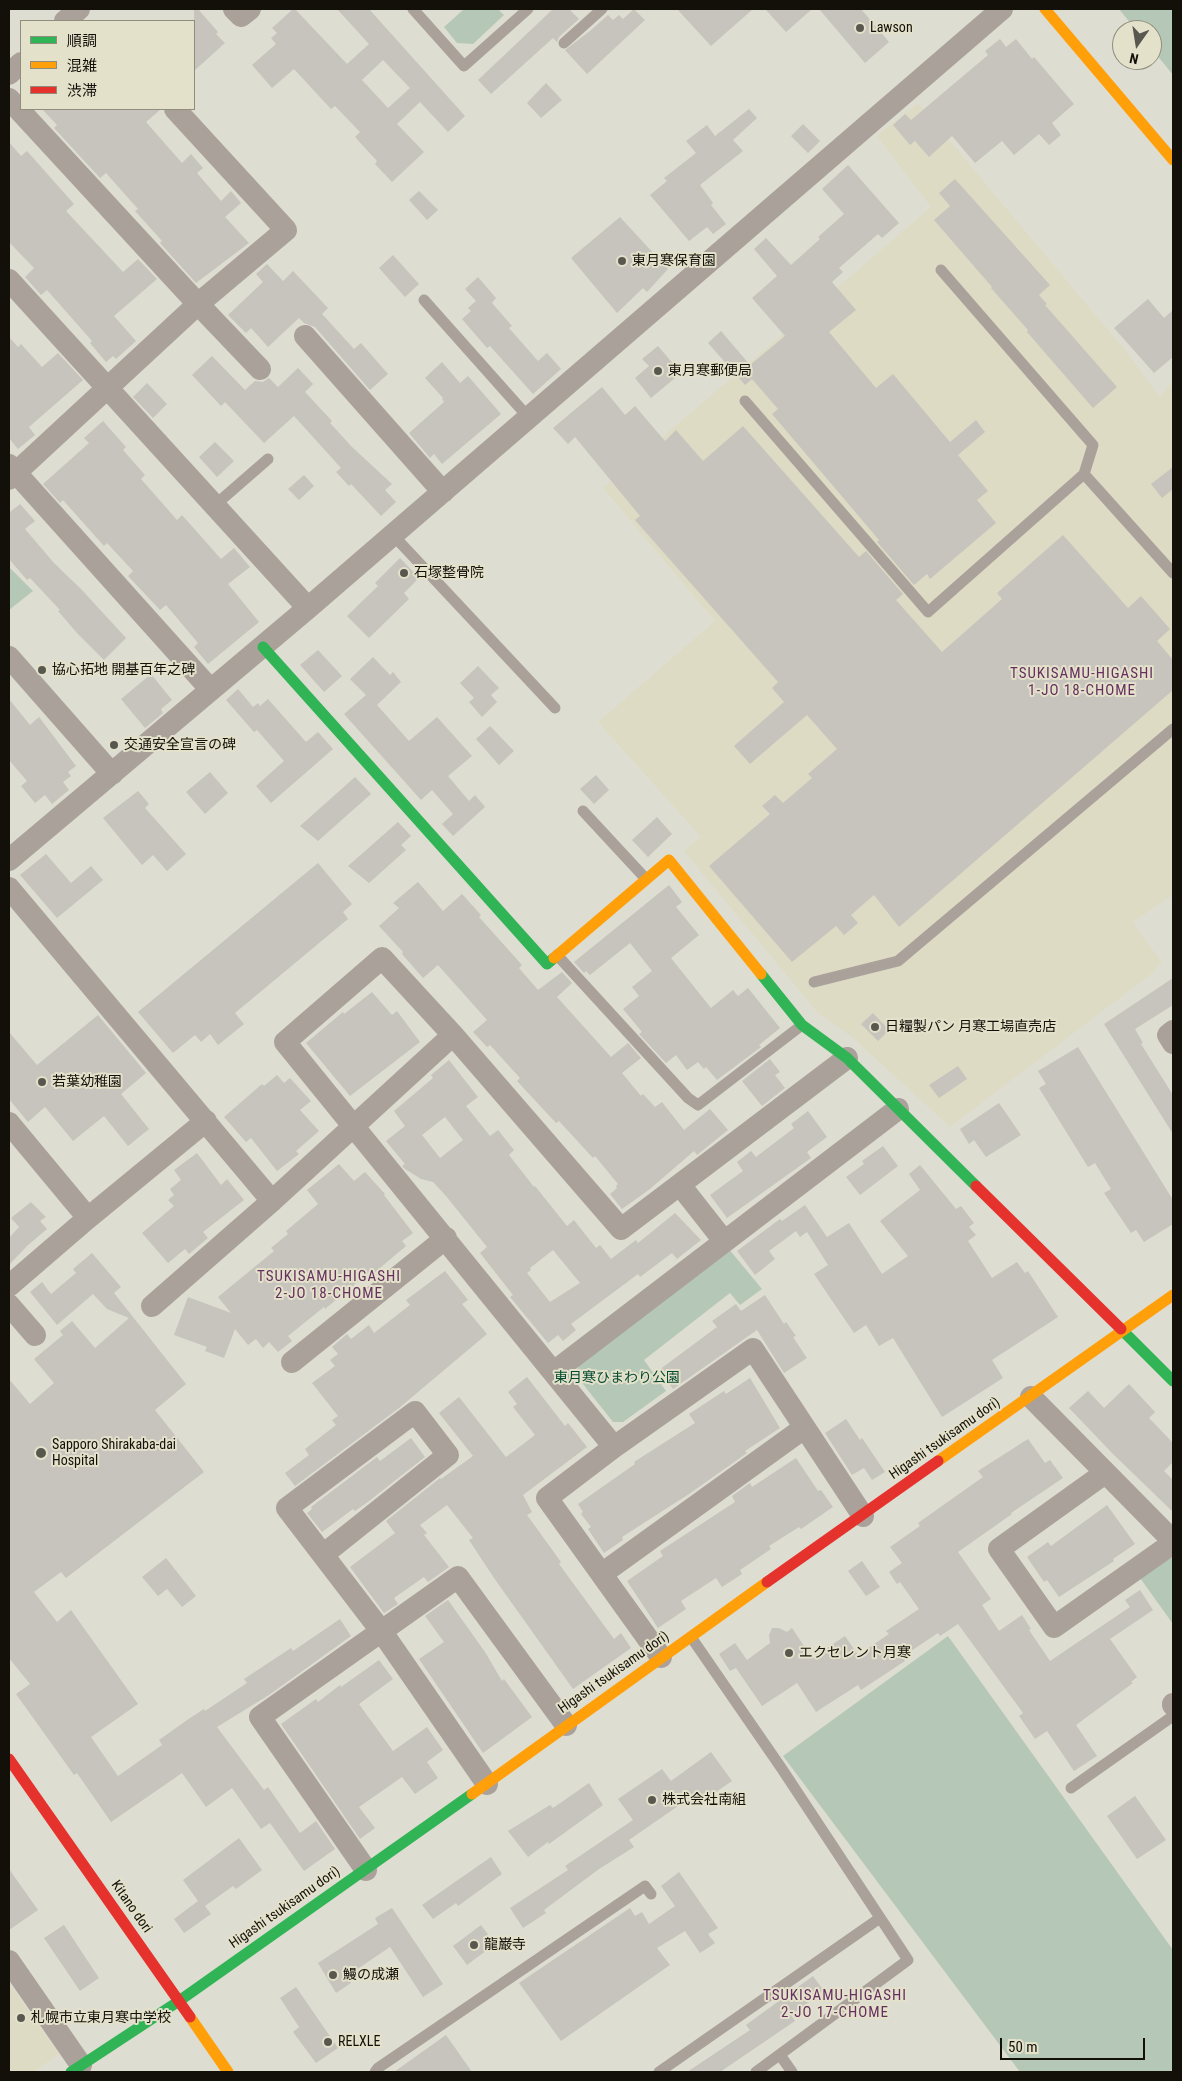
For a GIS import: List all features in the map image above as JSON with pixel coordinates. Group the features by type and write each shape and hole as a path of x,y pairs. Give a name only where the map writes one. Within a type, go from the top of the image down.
{"main road":[{"path":"1045,9 1173,160"},
{"path":"263,646 547,964 669,860 802,1026 847,1058 1173,1381"},
{"name":"Higashi tsukisamu dori)","path":"76,2069 178,2001 366,1870 662,1657 1173,1295"},
{"name":"Kitano dori","path":"9,1759 228,2072"}],"street":[{"path":"66,20 79,9"},
{"path":"83,9 94,20"},
{"path":"234,9 241,16 250,9"},
{"path":"9,860 308,608 1002,9"},
{"path":"9,74 20,64"},
{"path":"9,99 260,369"},
{"path":"176,110 286,230 198,304 11,472 211,690"},
{"path":"9,280 308,608"},
{"path":"305,336 443,492"},
{"path":"9,657 112,774"},
{"path":"9,888 272,1201"},
{"path":"614,1447 555,1371 284,1042 382,958 453,1035 621,1230 847,1058"},
{"path":"1173,1031 1168,1035 1173,1044"},
{"path":"152,1306 272,1201 453,1035"},
{"path":"555,1371 898,1109"},
{"path":"9,1286 206,1121"},
{"path":"9,1124 88,1218"},
{"path":"680,1185 724,1242"},
{"path":"292,1362 446,1238"},
{"path":"9,1305 36,1335"},
{"path":"662,1657 547,1498 614,1447 753,1350 863,1516"},
{"path":"1031,1397 1106,1473 1173,1542 1054,1627 999,1549 1106,1473"},
{"path":"324,1554 448,1456 415,1412 287,1508 382,1632 487,1784"},
{"path":"602,1573 804,1428"},
{"path":"366,1870 260,1717 458,1577 566,1726"},
{"path":"9,1961 76,2069"}],"lane":[{"path":"413,9 464,66 528,9"},
{"path":"564,43 602,9"},
{"path":"746,401 928,612 1084,474 1093,445 941,270"},
{"path":"424,300 529,418"},
{"path":"214,506 268,458"},
{"path":"1084,474 1173,573"},
{"path":"393,535 555,708"},
{"path":"814,982 898,961 1173,729"},
{"path":"582,811 646,879"},
{"path":"557,955 688,1098 698,1105 802,1026"},
{"path":"692,1636 908,1960 756,2072"},
{"path":"1072,1788 1173,1716"},
{"path":"375,2072 471,2003 645,1886 651,1894"},
{"path":"659,2072 880,1918"},
{"path":"780,2055 792,2072"}],"shaded area":[{"path":"918,103 1125,350 1159,396 1173,382 1173,895 1133,922 1162,963 1150,975 950,1127 852,1037 818,1013 684,851 701,837 598,722 715,621 603,488 931,207 877,136"},
{"name":"札幌市立東月寒中学校","path":"9,1983 59,2054 34,2072 9,2072"}],"green space":[{"path":"464,9 498,9 504,15 473,44 457,43 444,27"},
{"path":"1119,9 1173,9 1173,75 1162,61 1162,20 1128,20"},
{"path":"9,567 33,591 9,610"},
{"name":"東月寒ひまわり公園","path":"728,1248 762,1289 740,1305 730,1293 644,1360 666,1391 623,1422 613,1422 575,1374 579,1366"},
{"path":"1168,1557 1173,1558 1173,1624 1140,1578"},
{"path":"948,1636 1173,1950 1173,2072 1020,2072 783,1756"}],"building":[{"path":"194,9 198,9 225,43 195,70 195,20"},
{"path":"295,9 347,64 369,44 337,9 369,9 465,116 448,132 420,102 397,124 424,152 392,182 375,164 377,161 355,137 360,132 335,106 331,109 294,69 272,88 252,65 276,44 271,38 277,33 272,28","holes":["383,60 410,88 388,108 362,80"]},
{"path":"553,9 569,9 579,19 559,37 557,42 553,38 491,94 478,80"},
{"path":"634,9 645,20 587,74 565,50 608,15 613,20 619,15 623,19"},
{"path":"677,9 753,9 711,46"},
{"path":"765,9 812,9 786,32"},
{"path":"819,9 861,9 889,42 865,63"},
{"path":"1000,39 1006,47 1016,39 1074,104 1052,123 1061,135 1049,145 1039,134 1014,155 1002,141 975,163 952,136 929,157 915,141 910,145 893,125 905,114 911,120 988,55 985,51"},
{"path":"546,83 562,100 541,118 527,103"},
{"path":"749,109 757,118 733,140 743,151 700,185 713,203 711,205 726,224 713,234 707,227 689,241 650,195 667,181 664,178 696,153 686,141 707,125 715,136"},
{"path":"43,110 160,110 146,122 182,163 191,154 203,168 197,173 221,201 231,191 241,203 225,217 249,243 196,283 160,243 162,241 135,211 138,209 106,173 100,178 54,128 57,125"},
{"path":"803,124 820,141 808,153 791,136"},
{"path":"9,142 21,156 27,151 74,204 66,211 123,272 138,259 157,279 114,316 136,341 116,359 113,356 106,362 90,343 92,341 47,290 41,295 25,277 34,268 9,242"},
{"path":"848,165 899,223 882,238 878,234 839,268 843,272 832,282 856,310 829,332 876,388 893,374 950,442 976,420 985,432 958,455 988,491 977,500 996,523 930,579 927,574 914,585 877,542 879,540 772,414 778,409 752,379 745,385 708,343 721,331 750,365 785,336 752,298 777,276 754,249 766,238 791,265 844,214 822,189"},
{"path":"955,179 1050,285 1039,295 1047,304 1045,305 1117,387 1093,408 934,220 950,206 939,193"},
{"path":"419,191 438,210 427,220 409,200"},
{"path":"620,217 668,269 647,292 643,288 617,313 571,258"},
{"path":"393,255 419,284 405,297 379,268"},
{"path":"267,264 283,281 293,271 328,308 322,314 354,349 361,343 388,374 370,390 315,327 304,323 299,318 268,347 251,328 246,333 228,315 263,282 256,274"},
{"path":"478,277 496,298 492,303 512,326 509,328 538,361 547,353 561,369 533,394 490,346 487,348 462,319 471,311 468,308 476,301 465,289"},
{"path":"1148,299 1164,318 1173,310 1173,357 1154,373 1114,328"},
{"path":"9,337 18,347 21,344 42,367 58,353 83,380 29,427 35,435 18,449 9,438"},
{"path":"658,346 681,373 651,398 635,378 649,366 642,359"},
{"path":"212,356 245,390 255,381 263,382 269,378 278,387 298,368 313,384 305,392 332,421 330,423 352,447 392,484 385,490 396,502 381,516 351,484 349,486 336,472 341,468 294,416 264,443 225,402 221,406 192,375"},
{"path":"442,362 460,383 468,376 501,414 442,464 434,454 430,458 409,433 444,402 443,398 425,378"},
{"path":"147,383 167,404 153,418 133,397"},
{"path":"602,387 625,415 635,406 665,441 676,430 703,461 743,426 859,557 866,551 903,594 896,600 942,652 1002,599 997,593 1063,535 1128,608 1141,596 1170,629 1157,641 1173,660 1173,690 899,927 874,895 851,915 858,923 844,935 836,926 792,962 709,866 770,814 762,806 775,795 783,803 812,778 808,774 837,749 807,715 750,764 734,746 784,702 772,688 778,682 635,520 640,516 575,437 568,444 553,428"},
{"path":"103,421 126,447 123,450 145,475 141,479 177,520 182,515 221,559 234,548 250,567 228,584 259,622 208,664 194,647 198,643 166,605 160,610 128,576 133,571 107,543 104,546 63,500 60,503 43,484 89,443 84,438"},
{"path":"215,442 234,461 217,477 199,457"},
{"path":"1173,467 1173,489 1162,498 1151,484"},
{"path":"304,475 314,486 299,500 288,489"},
{"path":"20,504 35,521 25,529 54,563 82,590 126,638 104,660 77,633 58,611 60,610 30,578 27,580 9,559 9,511"},
{"path":"400,558 419,578 404,593 409,599 369,638 347,616 378,586 375,583"},
{"path":"318,650 342,676 324,692 300,665"},
{"path":"373,657 390,675 393,672 401,682 377,705 409,741 437,717 472,756 448,776 469,801 475,795 485,807 453,836 442,824 453,814 432,790 421,800 344,714 366,695 350,679"},
{"path":"478,666 499,688 491,695 497,702 482,717 469,702 474,698 460,683"},
{"path":"151,674 172,700 161,709 163,713 145,728 121,699"},
{"path":"238,689 253,707 258,703 260,706 268,699 306,742 318,732 333,749 271,803 256,786 284,761 257,730 254,732 226,700"},
{"path":"9,699 30,725 39,717 76,766 68,772 71,776 63,782 69,790 52,804 45,795 35,803 21,786 27,781 9,760"},
{"path":"490,726 514,751 499,765 476,739"},
{"path":"210,772 228,793 205,814 186,792"},
{"path":"596,775 609,790 594,804 580,789"},
{"path":"355,777 371,794 318,841 300,826"},
{"path":"138,791 149,804 145,808 186,854 167,871 153,855 142,865 103,818"},
{"path":"657,817 672,834 648,857 632,840"},
{"path":"398,822 411,836 401,845 406,850 369,883 348,866"},
{"path":"46,854 71,883 91,866 103,880 57,918 20,875"},
{"path":"318,863 352,904 343,912 348,919 235,1013 244,1024 218,1045 210,1034 201,1042 195,1035 173,1053 138,1012"},
{"path":"418,882 443,911 462,894 481,915 479,917 522,965 519,968 538,990 562,972 572,983 557,997 611,1057 628,1043 641,1058 622,1073 641,1096 643,1094 655,1107 662,1102 684,1130 710,1109 728,1130 697,1155 694,1151 650,1189 622,1209 610,1194 617,1188 618,1184 595,1156 593,1158 559,1121 556,1123 517,1081 520,1078 490,1045 487,1047 473,1032 487,1020 438,965 423,978 402,954 403,952 379,926 399,908 393,903"},
{"path":"669,885 682,902 676,907 699,935 671,958 711,1008 733,990 738,996 748,988 780,1028 759,1045 761,1047 717,1080 706,1067 704,1069 698,1062 687,1070 676,1055 666,1063 639,1034 642,1032 623,1009 639,996 632,987 652,971 630,943 590,975 586,971 584,973 574,962"},
{"path":"1173,978 1173,1005 1135,1029 1143,1043 1141,1044 1173,1095 1173,1134 1104,1024"},
{"path":"372,992 392,1015 397,1011 420,1042 350,1096 306,1043 343,1012 344,1014"},
{"name":"日糧製パン 月寒工場直売店","path":"873,1013 889,1030 878,1041 861,1024"},
{"path":"98,1015 146,1073 121,1094 149,1129 128,1146 104,1116 73,1141 45,1107 28,1122 9,1099 9,1032 37,1065"},
{"path":"1078,1047 1173,1200 1173,1224 1144,1242 1136,1230 1131,1233 1104,1193 1111,1189 1095,1163 1088,1167 1039,1088 1046,1084 1038,1071"},
{"path":"770,1059 780,1072 775,1075 785,1088 762,1106 742,1081"},
{"path":"449,1060 478,1097 466,1106 490,1136 498,1130 514,1150 509,1155 567,1226 574,1220 596,1248 600,1245 611,1259 636,1240 638,1243 675,1213 701,1240 677,1259 672,1253 640,1277 638,1274 571,1324 576,1330 563,1341 558,1335 548,1343 510,1297 513,1295 480,1253 487,1247 433,1182 421,1179 405,1169 402,1166 405,1164 386,1141 405,1126 394,1111 433,1078 431,1075","holes":["445,1117 463,1140 440,1158 422,1135","553,1250 580,1283 550,1302 527,1273 531,1270 530,1268"]},
{"path":"958,1066 967,1079 939,1098 929,1085"},
{"path":"277,1075 284,1083 290,1078 311,1101 300,1110 319,1131 296,1151 299,1154 277,1171 251,1138 246,1142 224,1117 262,1084 264,1086"},
{"path":"999,1103 1021,1135 986,1157 974,1140 969,1144 960,1129"},
{"path":"808,1111 827,1137 807,1152 811,1158 727,1218 710,1195 743,1171 737,1162 751,1151 756,1157 794,1128 791,1124"},
{"path":"883,1146 898,1166 860,1195 846,1177 864,1164 862,1161"},
{"path":"197,1153 221,1185 227,1179 244,1200 203,1232 208,1238 189,1254 185,1249 168,1263 142,1233 174,1206 168,1200 174,1195 170,1189 181,1180 174,1170"},
{"path":"339,1164 354,1181 365,1172 385,1194 413,1233 402,1241 406,1246 374,1273 372,1270 325,1309 324,1307 288,1336 292,1341 278,1352 269,1342 263,1348 256,1339 248,1345 235,1329 224,1358 205,1351 207,1347 174,1335 188,1297 231,1313 218,1297 274,1251 271,1248 288,1234 286,1231 318,1204 307,1190"},
{"path":"920,1165 956,1209 961,1206 974,1223 969,1227 976,1235 968,1241 992,1278 1017,1262 1025,1273 1028,1271 1058,1317 992,1360 1003,1378 942,1417 893,1338 879,1346 866,1325 854,1333 814,1274 828,1265 807,1232 800,1237 796,1231 769,1251 775,1259 755,1275 737,1251 780,1219 782,1221 805,1205 827,1237 849,1223 882,1274 908,1256 880,1221 920,1190 909,1174"},
{"path":"31,1202 46,1217 40,1221 47,1229 9,1265 9,1238 19,1227 11,1218"},
{"path":"92,1253 121,1287 114,1293 186,1384 155,1410 204,1472 66,1578 61,1572 34,1592 57,1622 71,1610 138,1704 91,1737 118,1776 162,1745 159,1740 190,1718 204,1709 205,1711 247,1683 244,1679 291,1648 293,1651 340,1619 351,1636 269,1695 217,1727 264,1790 268,1787 300,1833 316,1821 335,1849 304,1871 270,1823 261,1829 232,1788 206,1807 182,1773 111,1822 77,1773 74,1775 16,1694 30,1684 9,1658 9,1379 30,1404 54,1383 34,1359 63,1335 60,1331 72,1321 95,1348 129,1318 107,1309 93,1294 57,1325 30,1292 42,1282 51,1294 76,1273 73,1269"},
{"path":"445,1271 468,1300 462,1304 487,1334 399,1408 295,1486 285,1473 309,1455 305,1449 336,1425 332,1420 338,1416 312,1383 335,1366 330,1360 338,1354 332,1347 347,1334 351,1339 369,1325 374,1333 410,1305 406,1300"},
{"path":"765,1295 784,1324 786,1322 796,1336 793,1337 807,1358 784,1373 757,1330 673,1389 659,1370 717,1327 712,1321 736,1304 741,1311"},
{"path":"527,1377 565,1426 568,1423 587,1447 523,1495 532,1512 527,1515 561,1562 559,1564 614,1639 621,1633 631,1648 573,1689 494,1578 469,1540 473,1538 447,1505 420,1525 427,1533 424,1535 449,1567 428,1582 424,1577 394,1598 398,1604 384,1613 350,1567 395,1533 386,1521 440,1478 473,1456 439,1413 459,1397 506,1457 535,1435 513,1407 517,1404 508,1392"},
{"path":"750,1378 780,1428 745,1451 747,1453 689,1494 622,1537 623,1540 604,1553 588,1529 591,1527 581,1514 583,1512 578,1504 635,1464 634,1462 695,1423 689,1414 724,1391 726,1394"},
{"path":"1129,1384 1155,1412 1149,1418 1173,1443 1173,1462 1164,1471 1173,1480 1173,1512 1069,1408 1088,1391 1104,1408"},
{"path":"846,1419 860,1440 862,1438 885,1472 872,1480 864,1468 852,1475 825,1433"},
{"path":"411,1438 425,1457 369,1501 355,1511 353,1509 322,1532 307,1513 312,1509 311,1507 377,1457 380,1461"},
{"path":"1028,1439 1045,1463 1050,1460 1063,1478 958,1552 991,1599 982,1605 999,1631 1022,1615 1031,1629 1029,1630 1050,1661 1130,1607 1125,1600 1140,1590 1153,1610 1110,1639 1137,1677 1131,1682 1133,1683 1076,1725 1097,1756 1074,1771 1047,1731 1035,1739 1019,1716 1023,1713 958,1624 940,1636 938,1633 902,1657 905,1661 861,1690 858,1685 816,1712 797,1683 762,1706 736,1668 730,1671 719,1654 735,1643 747,1660 770,1643 769,1635 772,1628 779,1628 787,1632 792,1628 812,1658 845,1636 858,1655 889,1634 886,1631 919,1609 900,1582 897,1584 889,1572 902,1563 890,1547 920,1526 918,1523 983,1477 978,1471"},
{"path":"796,1458 818,1491 821,1490 833,1507 801,1529 799,1527 769,1546 771,1549 740,1570 742,1574 722,1587 716,1578 681,1601 686,1609 658,1628 627,1581 663,1556 660,1551 735,1502 732,1496 750,1483 752,1487"},
{"path":"1107,1505 1135,1544 1113,1559 1114,1561 1059,1597 1047,1580 1044,1582 1027,1557 1048,1542 1051,1546"},
{"path":"166,1558 196,1596 182,1607 167,1589 158,1596 142,1577"},
{"path":"862,1561 880,1587 866,1596 848,1571"},
{"path":"448,1600 485,1652 502,1681 504,1679 532,1717 483,1753 419,1659 444,1642 425,1616"},
{"path":"379,1660 393,1679 359,1704 393,1751 427,1727 443,1750 427,1762 438,1778 415,1794 402,1777 359,1807 375,1828 360,1839 281,1724 316,1699 318,1702 340,1685 341,1687"},
{"path":"711,1752 732,1781 697,1805 691,1797 629,1840 634,1847 599,1869 544,1910 546,1913 523,1928 510,1908 568,1870 565,1866 633,1820 618,1799 662,1769 671,1781"},
{"path":"589,1783 603,1805 528,1857 508,1831 550,1805 553,1808"},
{"path":"1135,1796 1166,1840 1137,1859 1107,1816"},
{"path":"239,1838 262,1870 236,1889 233,1886 205,1906 211,1914 184,1933 174,1919 198,1901 183,1880"},
{"path":"491,1857 502,1874 458,1906 456,1903 433,1919 422,1905"},
{"path":"9,1869 38,1910 9,1930"},
{"path":"679,1872 718,1928 708,1934 715,1943 700,1953 685,1931 657,1948 670,1965 561,2041 519,1983 630,1908 635,1916 642,1912 649,1924 675,1906 661,1886"},
{"path":"392,1908 443,1984 423,1997 390,1947 347,1976 351,1983 336,1993 318,1963 378,1924 375,1918"},
{"path":"64,1925 99,1978 80,1991 44,1938"},
{"name":"龍巌寺","path":"481,1925 495,1944 467,1965 453,1946"},
{"path":"813,1976 824,1991 791,2015 795,2021 720,2072 687,2072 750,2030 746,2025"},
{"path":"296,1987 338,2048 316,2063 293,2032 299,2027 280,1998"},
{"path":"446,2035 472,2072 394,2072"}],"traffic: fast":[{"path":"263,647 547,964 554,958"},
{"path":"761,974 802,1025 847,1058 976,1186"},
{"path":"1121,1329 1173,1381"},
{"path":"71,2072 179,2001 472,1794"}],"traffic: slow":[{"path":"1045,9 1173,160"},
{"path":"554,958 669,860 761,974"},
{"path":"938,1461 1173,1295"},
{"path":"472,1794 767,1582"},
{"path":"190,2017 228,2072"}],"traffic: jam":[{"path":"976,1186 1121,1329"},
{"path":"767,1582 938,1461"},
{"path":"9,1759 190,2017"}],"place":[{"name":"Lawson","path":"860,28"},
{"name":"東月寒保育園","path":"622,261"},
{"name":"東月寒郵便局","path":"658,371"},
{"name":"石塚整骨院","path":"404,573"},
{"name":"協心拓地 開基百年之碑","path":"42,670"},
{"name":"交通安全宣言の碑","path":"114,745"},
{"name":"日糧製パン 月寒工場直売店","path":"875,1027"},
{"name":"若葉幼稚園","path":"42,1082"},
{"name":"Sapporo Shirakaba-dai Hospital","path":"41,1453"},
{"name":"エクセレント月寒","path":"789,1653"},
{"name":"株式会社南組","path":"652,1800"},
{"name":"龍巌寺","path":"474,1945"},
{"name":"鰻の成瀬","path":"333,1975"},
{"name":"札幌市立東月寒中学校","path":"21,2018"},
{"name":"RELXLE","path":"328,2042"}],"district":[{"name":"TSUKISAMU-HIGASHI 1-JO 18-CHOME","path":"1082,682"},
{"name":"TSUKISAMU-HIGASHI 2-JO 18-CHOME","path":"329,1286"},
{"name":"TSUKISAMU-HIGASHI 2-JO 17-CHOME","path":"835,2004"}]}
